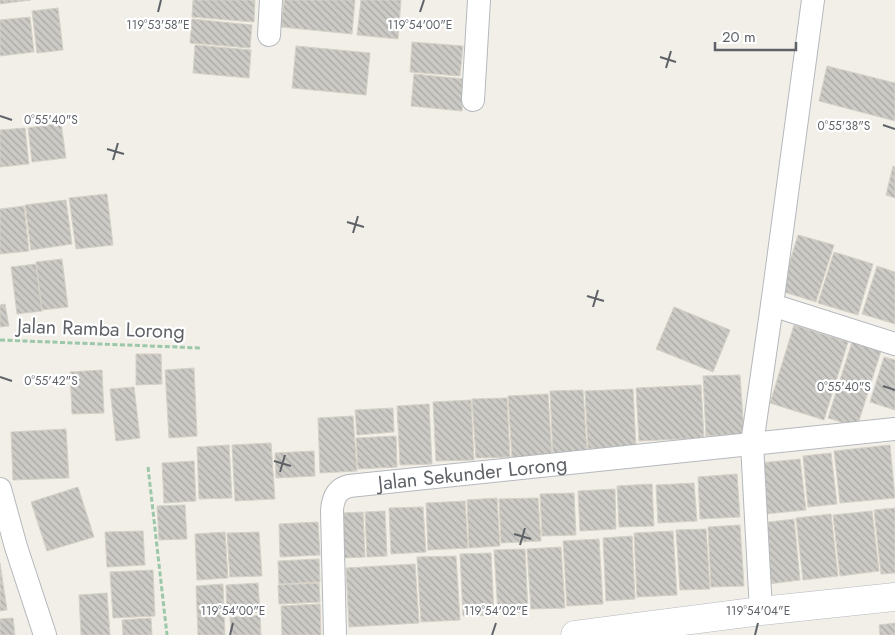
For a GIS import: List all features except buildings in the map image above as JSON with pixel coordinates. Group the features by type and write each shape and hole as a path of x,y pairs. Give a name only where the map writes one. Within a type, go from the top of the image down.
{"street":[{"path":"269,35 271,0"},
{"path":"473,100 479,0"},
{"path":"761,611 752,444 812,10"},
{"path":"772,305 895,344"},
{"name":"Jalan Sekunder Lorong","path":"335,635 332,510 334,498 344,488 895,429"},
{"path":"0,489 8,548 45,635"},
{"path":"575,635 605,633 761,611 895,597"}],"path":[{"name":"Jalan Ramba Lorong","path":"0,340 201,348"},
{"path":"148,468 167,635"}]}
